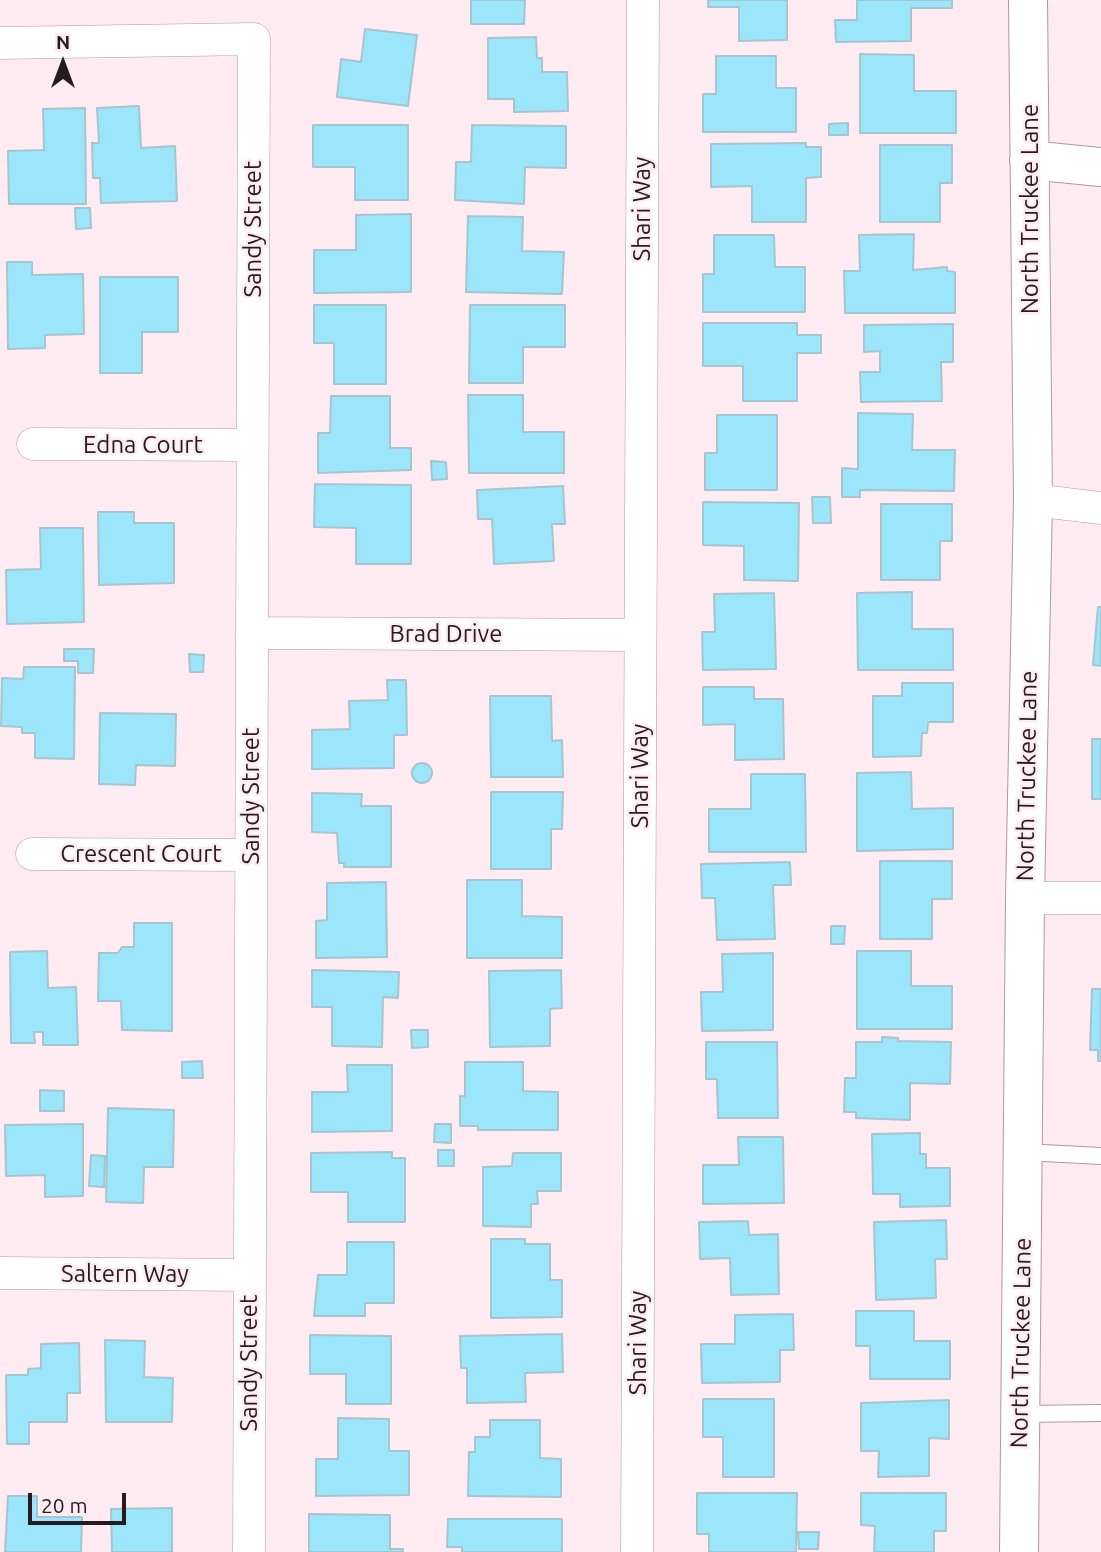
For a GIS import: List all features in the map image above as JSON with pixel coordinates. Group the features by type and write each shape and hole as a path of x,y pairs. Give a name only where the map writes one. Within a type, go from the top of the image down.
{"street":[{"name":"Shari Way","path":"637,1552 643,0"},
{"name":"North Truckee Lane","path":"1018,1552 1025,898 1033,500 1028,0"},
{"name":"Sandy Street","path":"0,43 254,39 248,1552"},
{"path":"1029,160 1101,167"},
{"name":"Edna Court","path":"33,444 253,445"},
{"path":"1033,500 1101,508"},
{"name":"Brad Drive","path":"252,633 640,635"},
{"name":"Crescent Court","path":"32,854 251,855"},
{"path":"1025,898 1101,898"},
{"name":"Saltern Way","path":"0,1273 250,1275"}],"lane":[{"path":"1024,1152 1101,1156"},
{"path":"1020,1414 1101,1413"}],"building":[{"path":"471,0 525,0 524,24 471,24"},
{"path":"708,0 787,0 787,40 739,41 739,7 708,7"},
{"path":"857,0 952,0 952,8 911,8 911,41 836,42 835,20 857,20"},
{"path":"365,29 417,35 408,106 337,97 341,59 361,62"},
{"path":"536,37 537,58 542,58 542,72 567,72 568,111 514,112 514,99 488,99 488,38"},
{"path":"860,54 914,55 914,91 956,91 956,133 860,133"},
{"path":"716,56 776,56 776,88 796,88 796,132 703,132 703,94 716,94"},
{"path":"139,106 141,148 175,146 177,201 101,203 100,178 93,178 92,143 99,143 97,108"},
{"path":"85,108 86,204 9,204 8,151 44,150 43,109"},
{"path":"848,123 848,135 829,135 829,124"},
{"path":"313,125 408,125 408,200 355,200 355,167 313,167"},
{"path":"472,125 566,126 566,168 525,167 524,204 455,200 456,162 471,162"},
{"path":"806,143 806,147 821,147 821,177 806,178 806,222 752,222 752,186 711,187 711,144"},
{"path":"880,145 952,145 952,183 940,183 940,222 880,222"},
{"path":"75,208 90,208 91,228 76,229"},
{"path":"411,214 411,292 314,293 314,250 356,250 356,215"},
{"path":"468,216 523,217 522,251 564,252 562,294 466,292"},
{"path":"914,234 913,270 947,267 947,271 955,272 955,313 845,313 844,271 860,271 859,235"},
{"path":"714,235 774,235 775,267 805,267 805,312 703,312 703,274 714,274"},
{"path":"7,262 32,262 32,275 83,274 84,334 45,335 45,348 8,349"},
{"path":"100,277 178,277 178,332 142,332 142,373 100,373"},
{"path":"314,305 386,305 386,384 334,384 334,343 314,343"},
{"path":"470,305 565,305 565,347 523,347 523,383 469,383"},
{"path":"703,323 797,323 797,335 821,335 821,353 797,353 797,401 743,401 743,366 703,366"},
{"path":"953,324 953,362 941,362 942,401 861,402 860,372 880,372 880,351 864,352 864,325"},
{"path":"468,395 523,395 523,432 564,432 564,473 469,473"},
{"path":"331,396 390,396 390,448 411,448 411,470 318,473 318,433 330,433"},
{"path":"858,413 913,414 912,450 955,450 954,491 860,490 860,497 842,497 842,468 858,469"},
{"path":"717,415 777,415 777,490 705,490 705,453 717,453"},
{"path":"431,461 446,462 447,479 432,480"},
{"path":"315,484 411,485 411,564 356,564 356,528 314,527"},
{"path":"563,486 565,524 552,524 554,561 494,564 492,519 478,519 477,490"},
{"path":"812,497 830,497 831,523 813,523"},
{"path":"703,502 799,503 798,581 744,580 744,546 703,545"},
{"path":"881,504 952,504 952,541 940,541 940,580 881,580"},
{"path":"98,512 134,512 134,523 174,523 174,583 99,585"},
{"path":"40,528 83,528 84,622 7,624 6,570 41,569"},
{"path":"912,592 912,629 953,629 953,670 858,670 857,593"},
{"path":"774,593 776,669 703,670 702,632 715,632 714,594"},
{"path":"1098,607 1101,607 1101,666 1093,665"},
{"path":"64,649 94,649 93,673 78,673 78,661 64,661"},
{"path":"189,654 204,655 203,672 190,672"},
{"path":"24,667 75,667 74,759 35,758 35,733 22,733 22,727 1,726 2,678 23,679"},
{"path":"387,680 406,680 407,735 394,735 394,768 312,769 312,730 350,729 349,701 388,700"},
{"path":"902,683 953,683 953,722 928,722 927,733 922,733 921,756 873,757 873,696 902,696"},
{"path":"703,687 754,687 754,699 783,699 784,759 735,760 735,724 703,725"},
{"path":"490,696 551,696 552,741 562,740 563,777 491,777"},
{"path":"100,713 176,714 175,766 136,765 135,785 99,784"},
{"path":"1092,739 1101,739 1101,799 1092,799"},
{"path":"422,763 429,766 432,773 429,780 422,783 415,780 412,773 415,766"},
{"path":"911,772 912,809 953,808 953,849 857,851 857,773"},
{"path":"751,774 805,774 806,852 709,852 709,809 751,809"},
{"path":"491,792 563,792 562,829 551,829 551,869 491,869"},
{"path":"312,793 362,794 361,806 391,806 391,867 344,867 344,863 339,863 337,833 312,832"},
{"path":"880,861 952,861 952,899 932,899 932,939 880,939"},
{"path":"790,862 791,885 773,885 775,939 717,940 715,898 702,898 701,864"},
{"path":"467,880 522,880 522,916 562,917 562,958 467,958"},
{"path":"386,882 387,957 316,958 316,921 327,920 327,883"},
{"path":"134,923 172,923 172,1031 122,1030 121,1001 98,1001 99,953 118,953 122,947 134,947"},
{"path":"831,926 845,926 844,944 831,944"},
{"path":"47,951 48,988 76,987 78,1045 43,1045 43,1032 34,1032 35,1043 11,1043 10,952"},
{"path":"857,951 911,951 911,986 952,986 952,1029 857,1029"},
{"path":"773,953 773,1030 702,1031 701,992 723,992 722,954"},
{"path":"312,970 399,972 398,998 383,997 382,1047 332,1046 332,1007 312,1007"},
{"path":"561,970 562,1008 550,1009 550,1046 490,1047 489,971"},
{"path":"1092,989 1101,989 1101,1061 1098,1061 1098,1050 1090,1050"},
{"path":"411,1030 428,1030 428,1047 412,1048"},
{"path":"882,1037 898,1038 898,1041 951,1042 950,1084 910,1083 910,1120 856,1118 856,1112 844,1112 845,1078 856,1078 856,1042 882,1042"},
{"path":"706,1042 777,1042 778,1118 718,1118 717,1079 706,1079"},
{"path":"202,1061 203,1078 182,1078 182,1062"},
{"path":"465,1062 523,1062 523,1091 558,1092 558,1130 478,1130 478,1126 460,1126 460,1096 465,1096"},
{"path":"347,1065 392,1065 392,1131 312,1132 312,1092 348,1092"},
{"path":"40,1090 64,1091 64,1111 40,1111"},
{"path":"108,1108 174,1110 173,1167 144,1167 143,1203 106,1202"},
{"path":"83,1124 83,1196 45,1197 45,1175 6,1176 5,1125"},
{"path":"435,1124 451,1124 451,1143 434,1142"},
{"path":"920,1133 920,1154 926,1154 926,1168 950,1168 950,1206 900,1207 900,1194 873,1194 872,1134"},
{"path":"738,1137 783,1137 784,1203 703,1204 703,1165 739,1165"},
{"path":"438,1150 454,1150 454,1166 438,1166"},
{"path":"392,1152 392,1158 405,1158 405,1222 348,1222 348,1192 311,1192 311,1153"},
{"path":"513,1153 561,1153 561,1191 537,1191 538,1204 531,1204 531,1227 483,1226 483,1167 512,1166"},
{"path":"91,1155 105,1156 104,1187 89,1186"},
{"path":"946,1220 947,1259 935,1259 936,1298 876,1300 874,1222"},
{"path":"748,1221 749,1235 778,1234 779,1294 731,1295 730,1258 700,1259 699,1222"},
{"path":"491,1239 525,1239 525,1244 550,1244 550,1280 562,1280 562,1317 491,1318"},
{"path":"347,1242 394,1242 394,1303 365,1303 365,1316 314,1316 318,1275 347,1275"},
{"path":"856,1311 914,1311 914,1341 950,1341 950,1379 870,1379 870,1346 856,1346"},
{"path":"793,1314 794,1350 780,1350 780,1382 702,1383 701,1344 735,1344 735,1315"},
{"path":"562,1334 563,1372 525,1373 526,1402 467,1403 467,1368 461,1368 460,1336"},
{"path":"310,1335 391,1336 391,1404 346,1404 346,1374 310,1374"},
{"path":"105,1340 145,1341 144,1377 173,1378 172,1422 106,1422"},
{"path":"79,1343 80,1393 67,1393 67,1422 29,1422 29,1444 7,1444 6,1375 28,1375 28,1369 41,1368 41,1344"},
{"path":"703,1399 774,1399 774,1477 723,1477 723,1437 703,1437"},
{"path":"949,1400 949,1439 929,1438 929,1476 878,1477 879,1451 861,1451 861,1403"},
{"path":"338,1418 389,1419 389,1451 409,1451 409,1495 316,1496 316,1459 338,1459"},
{"path":"490,1420 540,1420 540,1458 561,1459 561,1497 468,1496 469,1452 475,1452 475,1437 490,1437"},
{"path":"697,1493 797,1493 796,1552 709,1552 709,1534 697,1534"},
{"path":"861,1493 946,1493 946,1531 934,1531 934,1552 874,1552 875,1526 861,1525"},
{"path":"8,1496 37,1496 37,1517 82,1517 81,1552 5,1552"},
{"path":"172,1508 172,1552 112,1552 111,1509"},
{"path":"309,1514 390,1515 390,1549 403,1549 403,1552 309,1552"},
{"path":"448,1519 562,1519 562,1552 462,1552 462,1547 447,1547"},
{"path":"798,1532 819,1532 818,1549 799,1549"}]}
